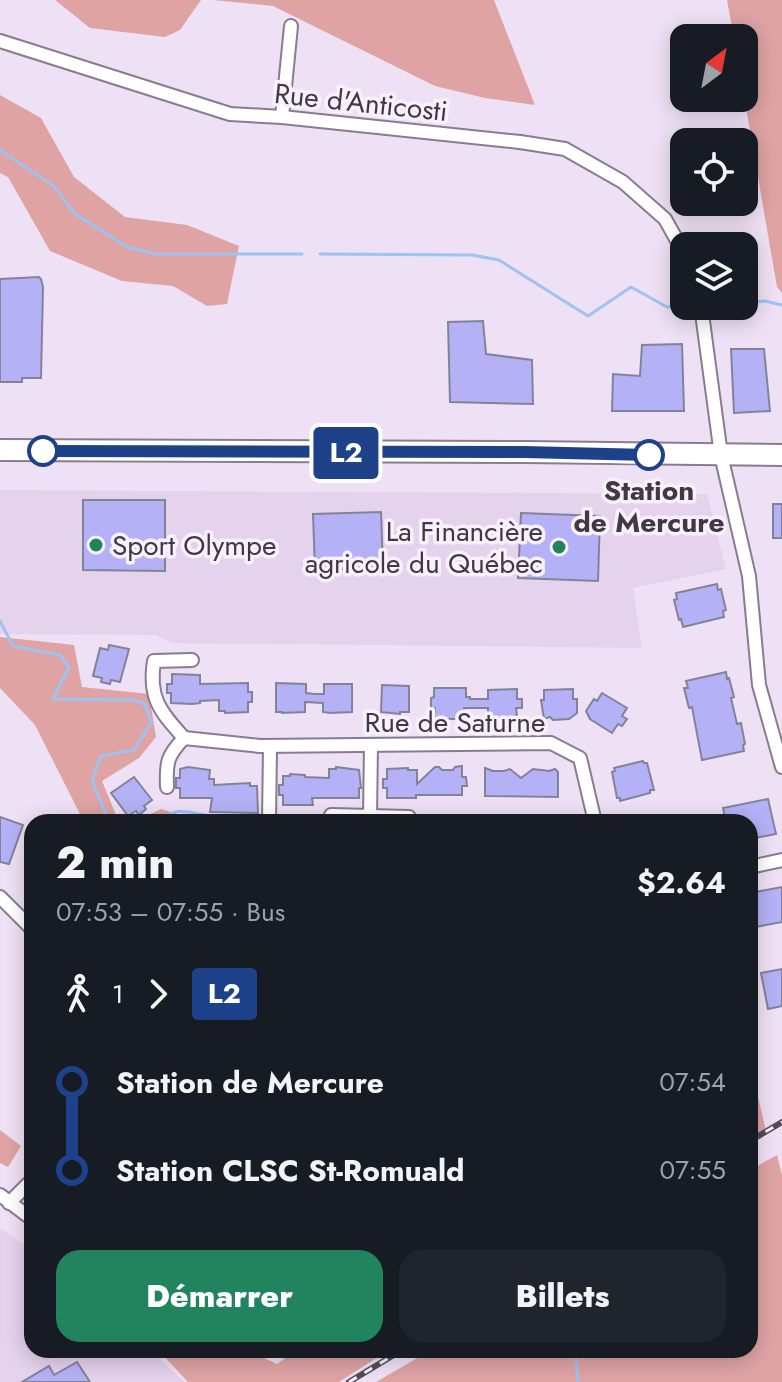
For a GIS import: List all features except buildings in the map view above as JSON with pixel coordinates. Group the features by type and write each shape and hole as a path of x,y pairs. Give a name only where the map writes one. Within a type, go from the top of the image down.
{"main road":[{"path":"0,450 782,455"}],"street":[{"path":"282,117 291,26"},
{"name":"Rue d'Anticosti","path":"0,41 230,114 282,117 565,149 623,182 665,219 672,232"},
{"path":"703,320 721,455 749,576 759,685 782,767"},
{"path":"167,787 166,768 171,752 184,738 162,713 154,697 154,661 192,660"},
{"name":"Rue de Saturne","path":"184,738 265,746 551,743 580,758 593,814"},
{"path":"370,814 371,745"},
{"path":"265,746 269,814"},
{"path":"758,865 782,860"},
{"path":"0,897 24,921"},
{"path":"24,1186 3,1200 24,1214"}],"shaded area":[{"path":"55,0 201,0 180,30 165,37 90,28"},
{"path":"213,0 494,0 535,105 485,98 435,86 273,6"},
{"path":"727,0 782,0 782,293 777,287 758,177 758,128 750,128 747,112 758,112 758,24 731,24"},
{"path":"0,95 41,118 74,177 125,217 187,225 239,246 227,304 207,306 173,286 122,281 50,251 8,177 0,173"},
{"path":"0,490 707,494 726,569 633,588 642,648 172,643 156,635 0,634"},
{"path":"0,637 74,645 82,687 149,694 156,737 139,758 102,781 116,814 80,814 35,725 0,688"},
{"path":"161,809 177,814 150,814"},
{"path":"758,1097 766,1131 758,1136"},
{"path":"0,1130 21,1146 8,1167 0,1163"},
{"path":"777,1155 782,1175 782,1382 376,1382 417,1358 758,1358 758,1166"},
{"path":"0,1228 24,1244 24,1358 159,1358 184,1382 0,1382"},
{"path":"166,1358 264,1358 277,1364 285,1358 376,1358 339,1382 188,1382"}],"waterway":[{"path":"0,150 54,186 74,213 127,247 156,254 302,254"},
{"path":"320,254 472,255 499,260 588,316 631,287 670,307"},
{"path":"758,302 782,305"},
{"path":"0,621 13,646 60,655 69,667 53,699 134,700 145,704 151,723 134,750 101,756 92,780 106,814"},
{"path":"170,814 180,811 200,814"},
{"path":"576,1358 578,1382"}],"railway":[{"path":"758,1136 782,1122"},
{"path":"349,1382 389,1358"}],"bus line":[{"name":"L2","path":"43,451 649,455"}],"place":[{"name":"Station de Mercure","path":"649,455"},
{"name":"Sport Olympe","path":"96,545"},
{"name":"La Financière agricole du Québec","path":"559,547"}]}
